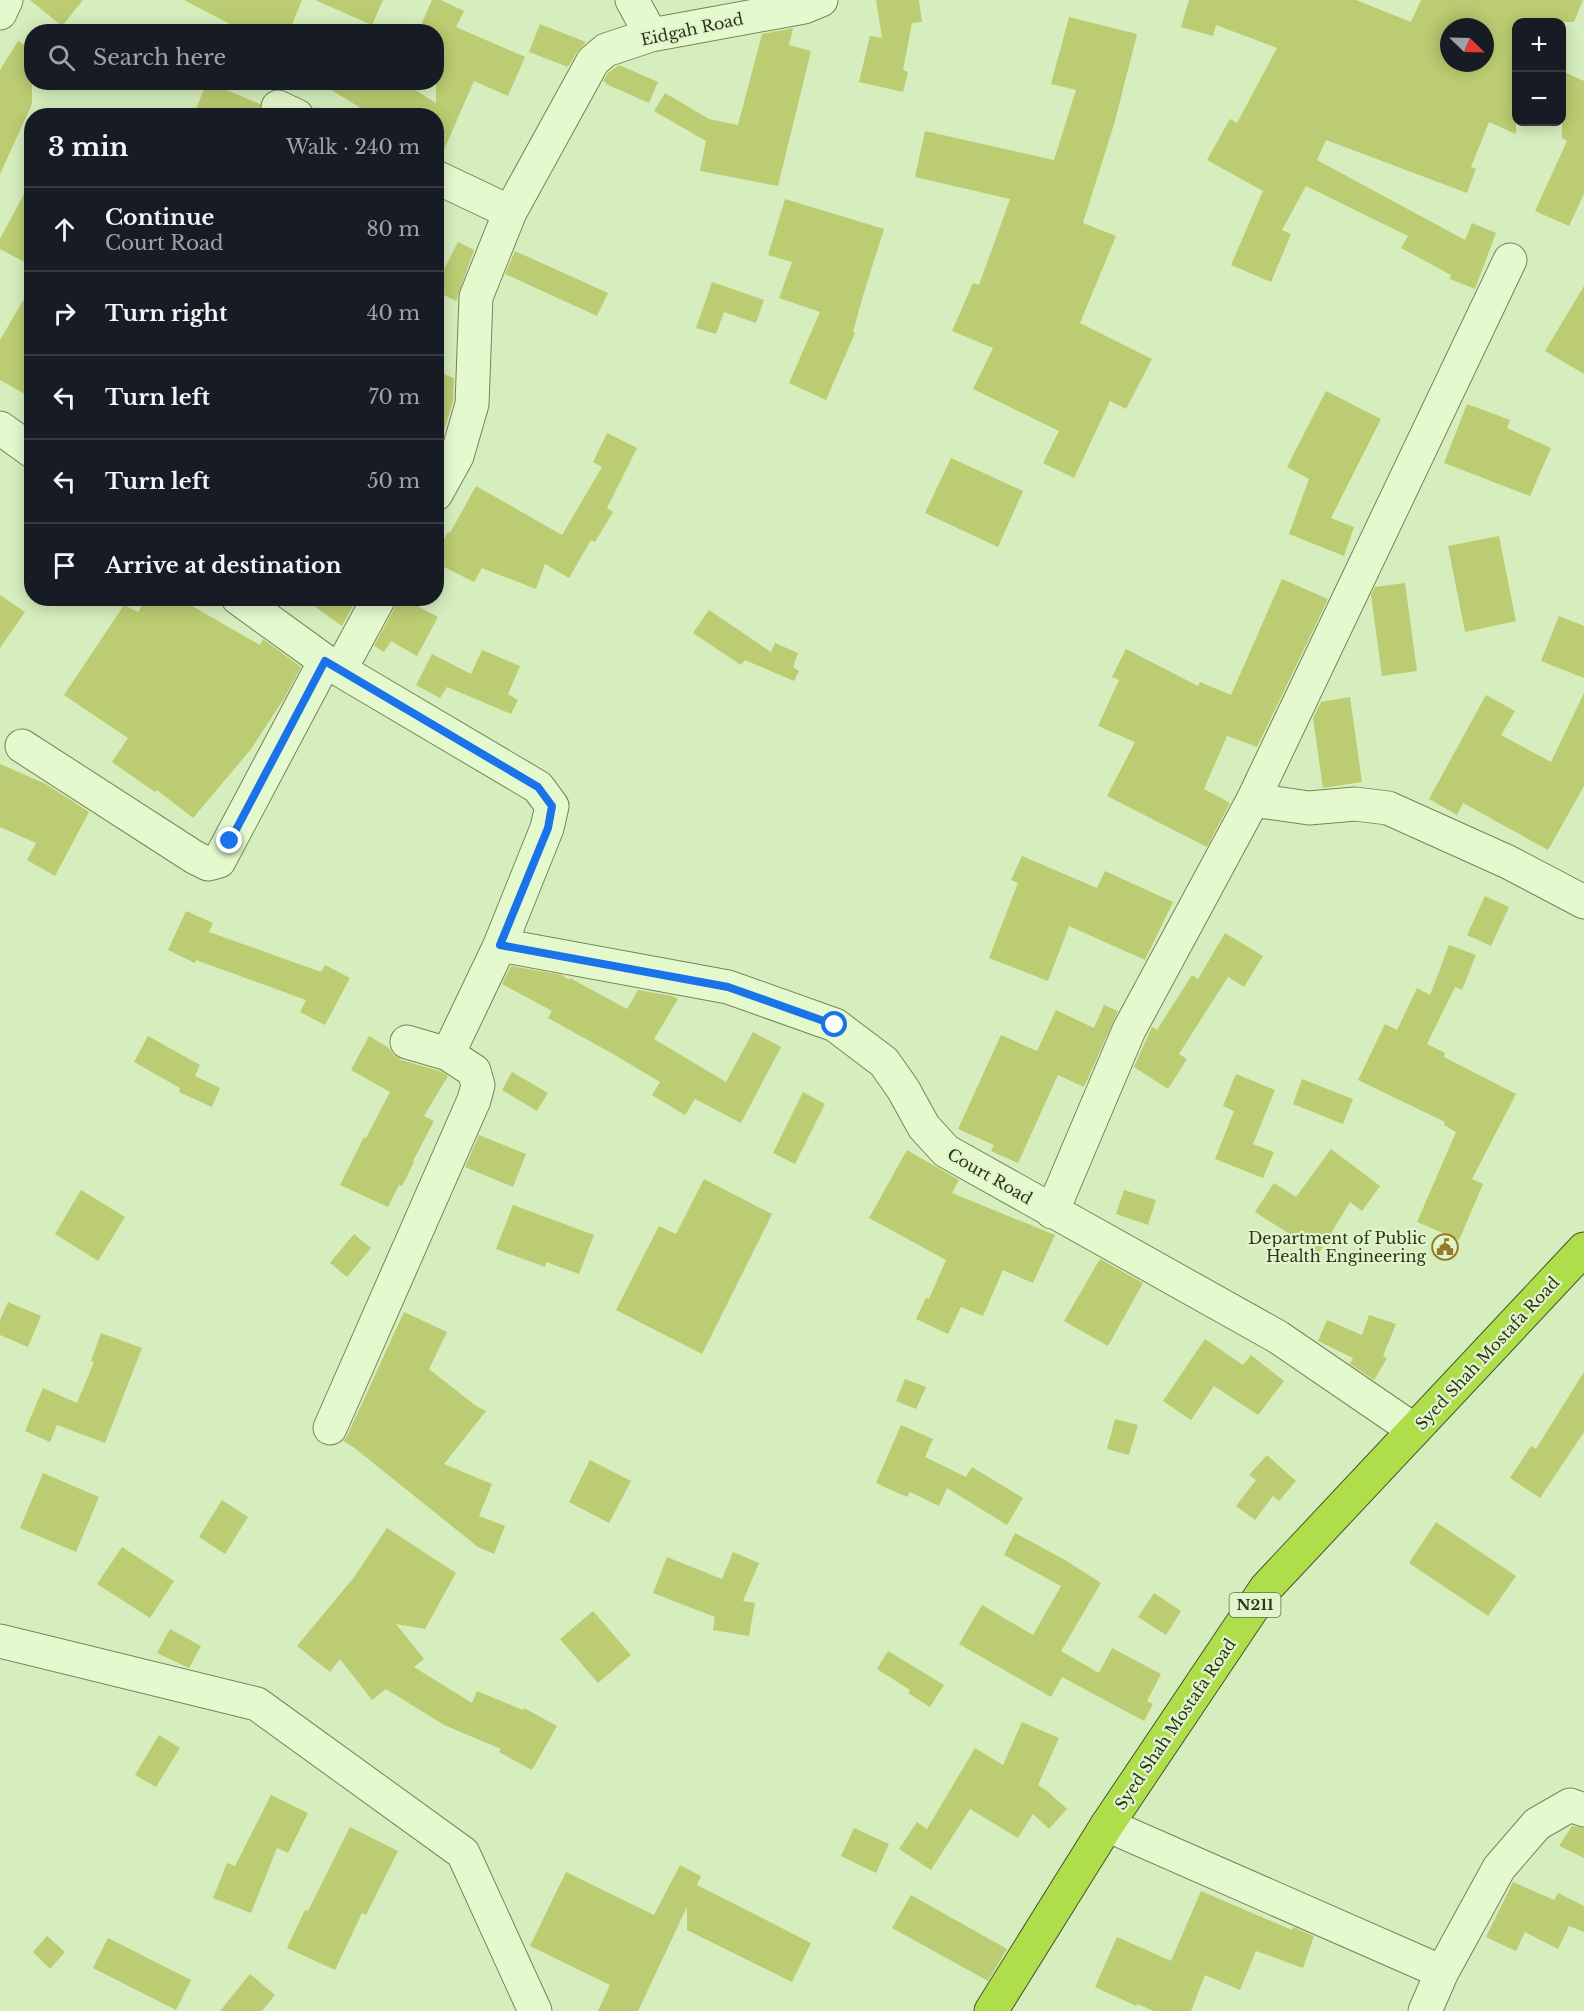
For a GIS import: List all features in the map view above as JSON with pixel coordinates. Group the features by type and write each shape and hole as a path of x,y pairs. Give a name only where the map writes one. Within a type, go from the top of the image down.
{"highway":[{"name":"Syed Shah Mostafa Road","path":"991,2011 1107,1825 1266,1588 1414,1430 1579,1263"}],"street":[{"path":"0,13 6,0"},
{"path":"632,0 651,35"},
{"name":"Eidgah Road","path":"444,480 457,456 472,404 476,297 510,212 593,61 606,50 651,35 804,7 821,0"},
{"path":"444,181 510,212"},
{"path":"1052,1212 1129,1030 1253,800 1510,260"},
{"path":"0,428 24,445"},
{"path":"249,606 332,666 538,787 552,806 548,828 500,945 447,1054"},
{"path":"22,747 194,857 208,864 219,861 332,666 374,606"},
{"path":"1253,800 1309,808 1355,804 1388,807 1508,862 1584,902"},
{"name":"Court Road","path":"500,945 728,987 835,1025 884,1062 903,1089 924,1127 946,1151 1278,1337 1414,1430"},
{"path":"330,1428 474,1100 478,1085 474,1071 447,1054 407,1042"},
{"path":"0,1641 257,1704 464,1853 535,2011"},
{"path":"1425,2011 1442,1972 1498,1868 1537,1824 1570,1805 1584,1810"},
{"path":"1107,1825 1442,1972"}],"building":[{"path":"30,0 83,0 64,24 60,24"},
{"path":"184,0 302,0 292,24 230,24"},
{"path":"315,0 383,0 372,24"},
{"path":"432,0 441,0 464,11 456,27 525,57 508,96 474,81 444,150 444,108 361,108 331,90 416,90 436,103 436,90 444,90 444,24 422,24"},
{"path":"876,0 919,0 922,22 912,23 903,70 908,72 903,92 859,82 870,36 882,38"},
{"path":"1189,0 1356,0 1411,22 1421,0 1583,0 1574,22 1566,22 1566,18 1512,18 1512,126 1516,126 1516,134 1489,122 1471,167 1476,169 1467,193 1326,140 1317,160 1465,240 1472,223 1496,233 1475,289 1450,279 1451,275 1401,248 1408,236 1306,186 1282,230 1291,234 1271,282 1231,265 1263,191 1207,160 1230,119 1237,123 1277,48 1216,25 1213,36 1181,27"},
{"path":"1069,17 1137,34 1115,121 1083,223 1116,236 1080,323 1152,359 1126,409 1110,401 1074,478 1043,463 1059,431 973,389 993,348 952,331 973,283 979,285 1010,199 915,177 925,131 1054,160 1076,90 1051,84"},
{"path":"540,24 586,42 568,67 529,52"},
{"path":"793,28 789,45 811,51 778,186 700,171 706,141 654,111 665,93 709,119 738,125 762,34"},
{"path":"18,41 24,44 24,90 32,90 32,104 30,108 24,108 24,122 0,174 0,70"},
{"path":"619,65 658,82 649,103 603,81 608,73"},
{"path":"1566,73 1584,81 1584,194 1569,226 1535,211 1567,141 1562,138 1562,126 1566,126"},
{"path":"204,90 226,90 260,104 261,108 196,108"},
{"path":"24,194 24,262 0,249 0,239"},
{"path":"785,199 884,229 862,299 853,332 855,333 826,400 789,383 820,312 779,298 792,262 768,255"},
{"path":"458,242 474,250 456,301 444,295 444,269"},
{"path":"515,251 608,293 597,316 505,274"},
{"path":"712,282 764,300 756,323 724,312 716,334 696,328"},
{"path":"1584,286 1584,374 1545,351"},
{"path":"24,299 24,394 0,380 0,340"},
{"path":"444,374 454,378 453,401 444,431"},
{"path":"1326,391 1381,419 1331,518 1354,527 1344,556 1289,534 1309,479 1287,467"},
{"path":"1467,404 1510,420 1507,428 1551,448 1530,496 1444,463"},
{"path":"607,433 637,448 607,508 613,512 595,542 591,540 569,578 545,564 536,589 482,568 474,582 444,567 444,539 448,532 450,533 476,486 562,535 602,467 593,462"},
{"path":"951,458 1023,491 998,547 925,513"},
{"path":"1499,536 1516,621 1465,632 1448,546"},
{"path":"1282,579 1328,599 1257,747 1227,736 1204,789 1230,803 1207,847 1107,796 1135,742 1098,726 1119,680 1112,677 1126,649 1198,686 1200,682 1231,695"},
{"path":"1405,583 1417,671 1382,676 1371,595 1375,587"},
{"path":"0,595 25,612 0,648"},
{"path":"123,606 138,612 142,606 192,606 260,645 263,639 301,667 285,697 251,749 193,818 157,790 155,792 112,762 128,738 64,695"},
{"path":"314,606 353,606 342,626"},
{"path":"417,606 438,617 417,656 391,641 384,652 374,646 395,607"},
{"path":"709,610 771,652 775,643 798,653 793,667 799,671 794,681 745,660 741,665 693,633"},
{"path":"1559,616 1584,626 1584,678 1541,661"},
{"path":"482,650 520,666 508,694 518,700 511,714 447,687 440,698 416,685 432,654 471,674"},
{"path":"1584,693 1584,786 1548,850 1463,803 1457,815 1429,799 1486,695 1515,711 1501,735 1551,762"},
{"path":"1350,697 1362,782 1323,788 1313,718 1321,702"},
{"path":"0,764 46,784 89,812 55,876 27,860 36,843 0,827"},
{"path":"1022,856 1097,888 1105,871 1173,902 1145,960 1069,926 1048,981 989,958 1018,883 1011,880"},
{"path":"1485,896 1509,907 1491,946 1467,935"},
{"path":"186,911 213,923 209,932 321,972 325,965 350,978 325,1025 300,1012 306,1000 196,960 195,963 168,950"},
{"path":"1225,933 1263,956 1244,987 1228,977 1179,1054 1187,1059 1168,1089 1134,1067 1152,1027 1157,1030 1192,975 1198,979"},
{"path":"1449,945 1476,955 1462,990 1455,987 1427,1044 1445,1053 1444,1057 1516,1094 1472,1179 1483,1184 1459,1240 1417,1222 1456,1132 1444,1125 1445,1122 1358,1080 1385,1024 1397,1030 1417,988 1430,995"},
{"path":"511,966 562,975 627,1009 638,990 673,996 678,999 654,1039 726,1082 753,1032 781,1047 741,1123 695,1099 685,1115 652,1095 660,1082 548,1018 552,1011 502,984"},
{"path":"1104,1005 1118,1011 1084,1087 1058,1075 1018,1163 991,1151 994,1145 958,1129 1001,1035 1037,1051 1056,1010 1094,1028"},
{"path":"148,1036 200,1065 195,1076 220,1088 212,1107 179,1092 180,1088 134,1062"},
{"path":"369,1036 389,1048 401,1060 440,1071 448,1076 424,1116 434,1121 402,1186 399,1185 388,1207 340,1185 390,1092 351,1070"},
{"path":"512,1072 548,1093 537,1111 502,1090"},
{"path":"1236,1074 1275,1090 1253,1144 1274,1152 1263,1178 1215,1159 1234,1111 1223,1106"},
{"path":"1302,1079 1353,1099 1343,1124 1293,1104"},
{"path":"803,1092 825,1104 795,1164 773,1153"},
{"path":"479,1135 526,1154 513,1187 465,1167"},
{"path":"1331,1149 1380,1186 1362,1211 1350,1202 1319,1253 1255,1212 1274,1183 1296,1197"},
{"path":"907,1150 959,1180 952,1193 1055,1235 1033,1283 1003,1270 983,1316 961,1307 948,1334 916,1319 926,1298 929,1299 946,1260 869,1218"},
{"path":"704,1179 772,1214 702,1354 616,1310 659,1226 676,1234"},
{"path":"81,1190 125,1217 98,1261 55,1234"},
{"path":"1124,1190 1156,1200 1148,1225 1116,1214"},
{"path":"513,1205 594,1235 579,1274 546,1262 545,1267 496,1249"},
{"path":"354,1234 371,1248 347,1277 330,1263"},
{"path":"1100,1259 1143,1283 1108,1346 1064,1321"},
{"path":"8,1302 41,1316 28,1347 0,1335 0,1320"},
{"path":"404,1312 447,1332 429,1369 476,1406 486,1411 444,1464 492,1484 479,1516 505,1526 494,1554 478,1547 343,1441"},
{"path":"1369,1315 1396,1324 1383,1356 1387,1358 1374,1380 1350,1364 1353,1358 1318,1341 1327,1320 1362,1335"},
{"path":"101,1333 142,1348 105,1443 57,1425 50,1442 25,1431 43,1388 77,1403 94,1362 91,1361"},
{"path":"1205,1339 1243,1365 1251,1355 1284,1381 1258,1415 1214,1386 1191,1420 1163,1401"},
{"path":"1584,1372 1584,1432 1540,1498 1510,1478 1531,1446 1536,1449"},
{"path":"905,1379 926,1387 916,1409 896,1401"},
{"path":"1115,1419 1138,1425 1129,1455 1107,1449"},
{"path":"901,1425 933,1439 925,1457 966,1477 972,1467 1023,1498 1007,1525 947,1488 939,1506 910,1492 907,1497 876,1483"},
{"path":"1267,1455 1296,1481 1279,1501 1273,1496 1255,1520 1236,1506 1256,1480 1249,1475"},
{"path":"590,1460 631,1481 609,1523 569,1502"},
{"path":"43,1473 99,1497 76,1552 20,1528"},
{"path":"222,1500 248,1517 225,1554 199,1537"},
{"path":"1436,1522 1516,1576 1488,1616 1409,1563"},
{"path":"387,1528 456,1573 425,1629 396,1624 424,1659 414,1667 472,1703 477,1691 523,1710 524,1708 557,1726 532,1770 499,1752 501,1749 444,1725 386,1689 372,1700 340,1659 330,1672 297,1646 355,1576"},
{"path":"1015,1533 1101,1583 1061,1651 1099,1673 1112,1648 1161,1674 1147,1701 1153,1704 1144,1721 1062,1677 1051,1697 959,1644 982,1605 1033,1635 1061,1586 1004,1555"},
{"path":"122,1547 174,1581 150,1618 97,1584"},
{"path":"733,1552 759,1563 743,1601 755,1603 749,1636 713,1630 715,1617 653,1593 667,1557 722,1579"},
{"path":"1154,1593 1181,1611 1166,1635 1138,1617"},
{"path":"593,1611 631,1655 598,1683 560,1639"},
{"path":"170,1629 201,1646 189,1668 157,1653"},
{"path":"888,1651 944,1685 930,1707 908,1693 910,1690 877,1669"},
{"path":"1022,1722 1059,1738 1038,1785 1067,1809 1049,1829 1033,1814 1018,1838 970,1809 931,1870 899,1849 917,1822 927,1829 975,1748 1003,1765"},
{"path":"159,1735 180,1748 156,1787 135,1775"},
{"path":"271,1795 308,1813 288,1853 277,1848 251,1913 213,1898 227,1863 235,1866"},
{"path":"1572,1826 1584,1828 1584,1858 1559,1846"},
{"path":"350,1827 398,1851 366,1915 362,1913 335,1970 287,1948"},
{"path":"854,1828 889,1844 876,1873 841,1856"},
{"path":"680,1865 701,1876 697,1885 811,1943 792,1982 687,1930 687,1907 638,2011 598,2011 610,1985 530,1946 566,1872 654,1915"},
{"path":"1513,1882 1554,1900 1558,1893 1584,1906 1584,1932 1569,1926 1558,1949 1525,1932 1516,1951 1486,1937"},
{"path":"1201,1891 1292,1930 1293,1927 1314,1936 1303,1968 1256,1951 1240,1990 1205,1975 1191,2011 1154,2011 1137,2004 1136,2006 1095,1987 1117,1937 1171,1961"},
{"path":"911,1895 1007,1949 988,1981 892,1928"},
{"path":"47,1936 65,1952 50,1969 33,1952"},
{"path":"108,1938 191,1980 176,2010 93,1968"},
{"path":"250,1974 275,1995 262,2011 220,2011"}],"place":[{"name":"Department of Public Health Engineering","path":"1445,1247"}],"route":[{"path":"230,841 325,661 538,787 552,806 548,828 500,945 728,987 835,1025"}]}
